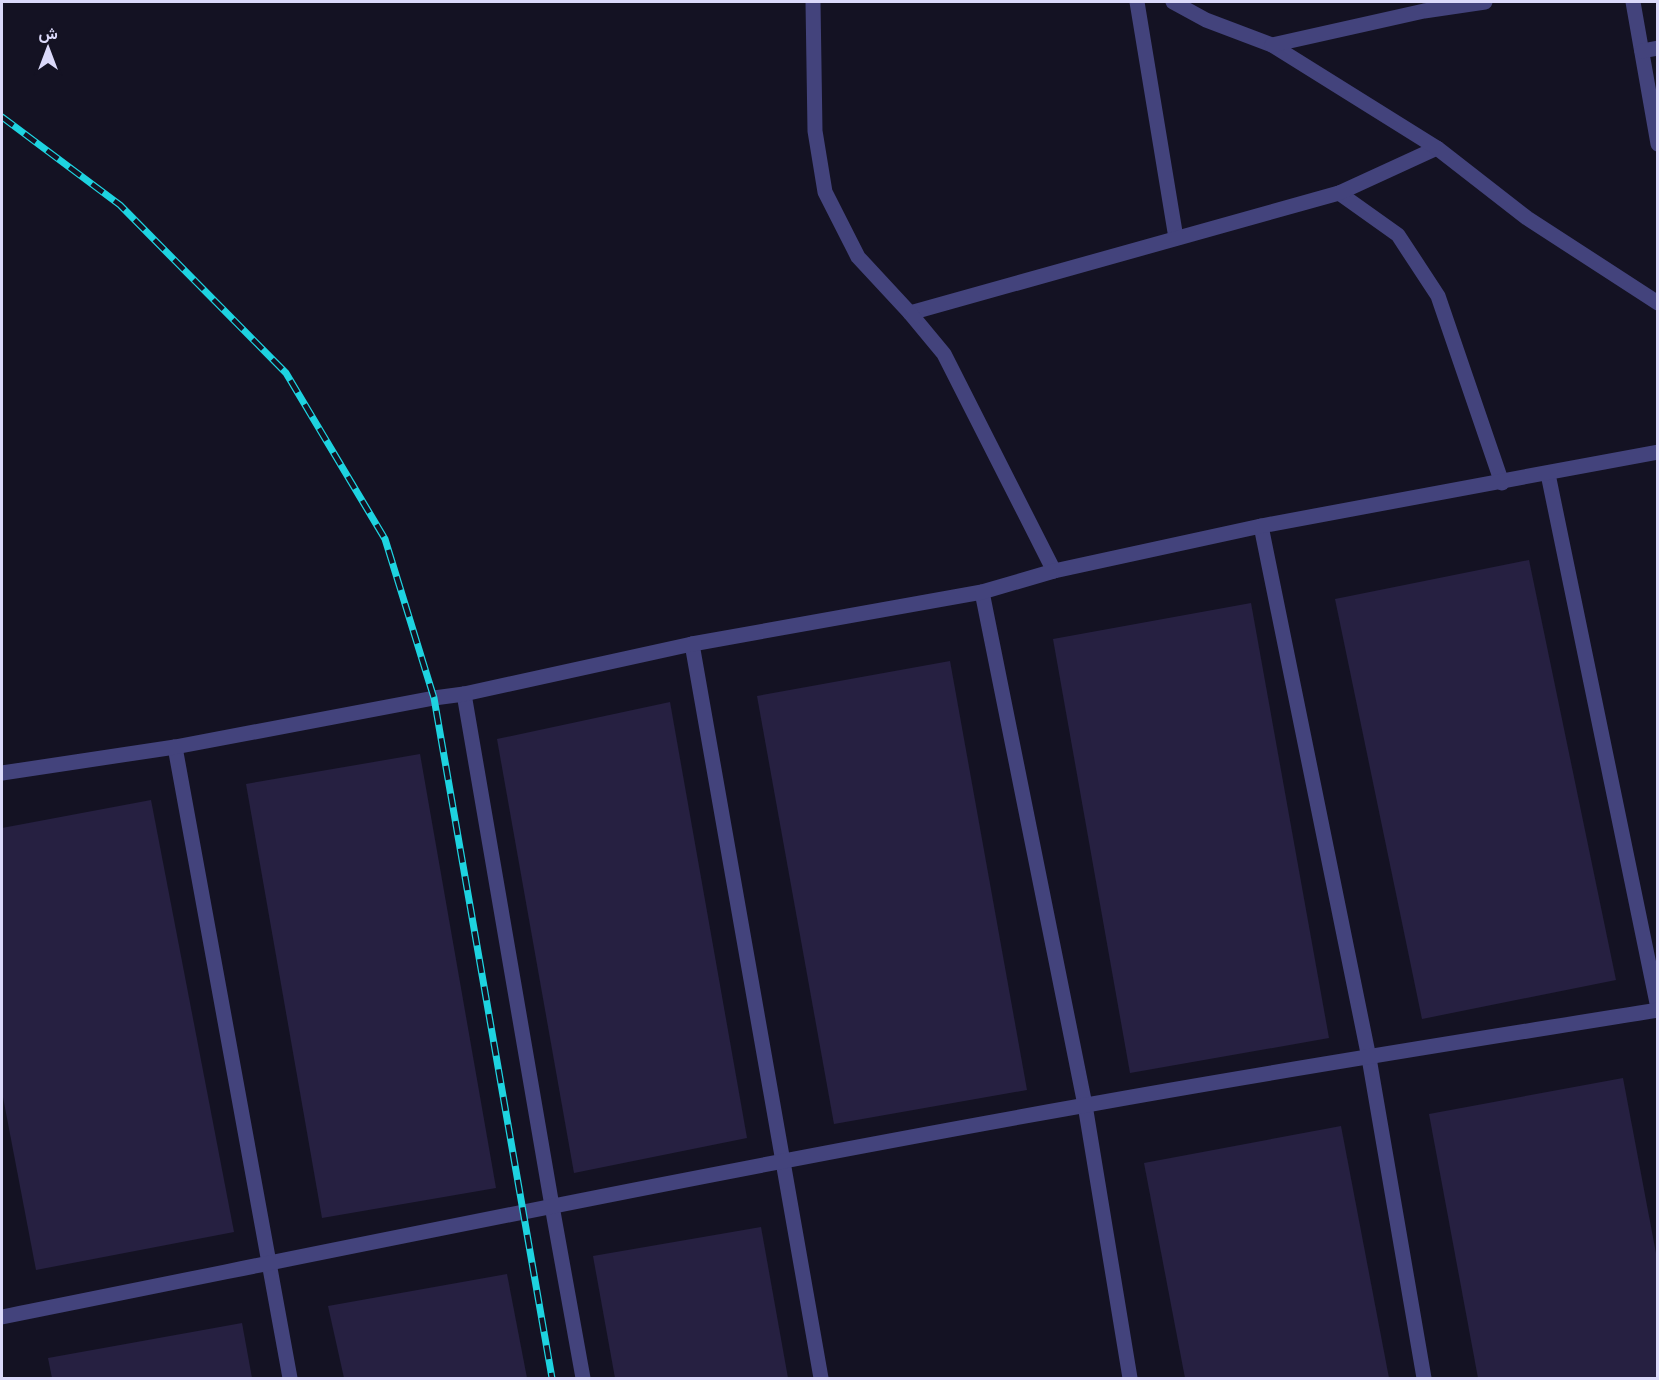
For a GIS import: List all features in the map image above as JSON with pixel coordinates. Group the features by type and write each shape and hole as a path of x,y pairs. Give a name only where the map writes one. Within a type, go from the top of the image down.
{"street":[{"path":"813,2 815,131 825,192 858,257 944,354 1054,571"},
{"path":"1137,2 1176,238"},
{"path":"1173,2 1206,20 1272,45 1437,148 1527,218 1658,303"},
{"path":"1272,45 1423,6 1485,2"},
{"path":"1633,2 1658,144"},
{"path":"1642,51 1658,48"},
{"path":"910,313 1339,193 1437,148"},
{"path":"1339,193 1398,235 1438,296 1502,483"},
{"path":"2,773 176,747 464,694 692,644 982,592 1054,571 1261,526 1658,453"},
{"path":"2,1317 781,1161 1085,1105 1658,1009 1548,474"},
{"path":"1261,526 1369,1058 1424,1378"},
{"path":"982,592 1085,1105 1130,1378"},
{"path":"692,644 820,1378"},
{"path":"464,694 583,1378"},
{"path":"176,747 290,1378"}],"building":[{"path":"1529,560 1616,980 1422,1019 1335,599"},
{"path":"1251,603 1329,1038 1130,1073 1053,639"},
{"path":"950,661 1027,1090 834,1124 757,696"},
{"path":"670,702 747,1138 574,1173 497,739"},
{"path":"420,754 496,1188 322,1218 246,784"},
{"path":"151,800 234,1232 36,1270 2,1092 2,828"},
{"path":"1623,1078 1658,1264 1658,1378 1478,1378 1429,1114"},
{"path":"1341,1126 1389,1378 1185,1378 1144,1163"},
{"path":"761,1227 788,1378 615,1378 593,1256"},
{"path":"507,1274 527,1378 344,1378 328,1306"},
{"path":"242,1323 252,1378 52,1378 48,1358"}],"railway":[{"path":"2,117 120,205 286,373 385,539 434,698 552,1378"}]}
